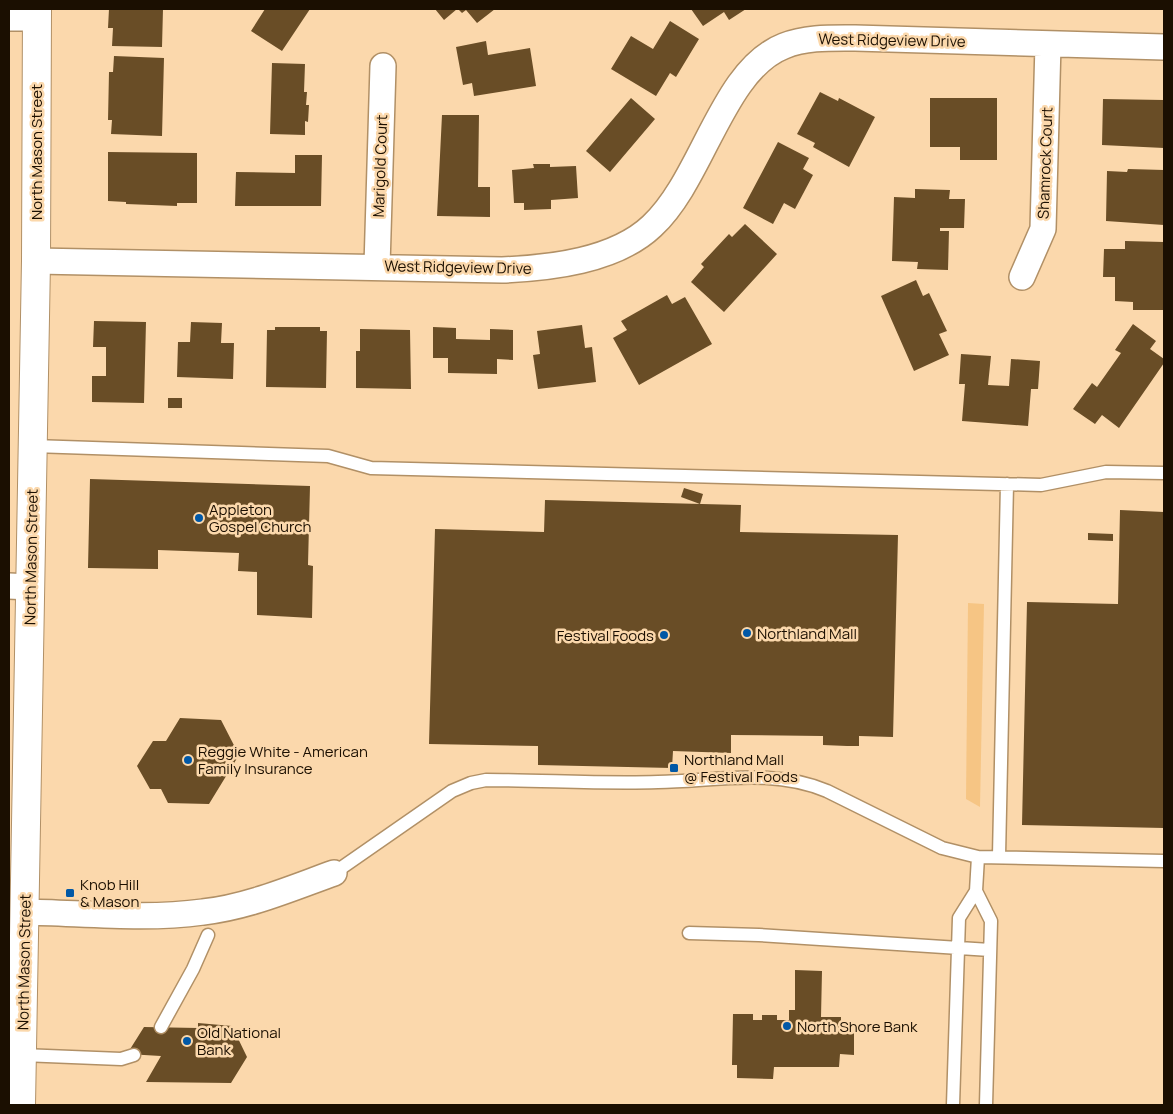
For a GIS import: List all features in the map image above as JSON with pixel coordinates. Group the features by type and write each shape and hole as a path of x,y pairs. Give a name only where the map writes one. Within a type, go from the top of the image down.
{"street":[{"path":"9,18 37,13"},
{"name":"North Mason Street","path":"21,1105 19,587 32,446 36,261 37,13"},
{"name":"West Ridgeview Drive","path":"36,261 377,266 502,270 543,268 582,261 625,243 652,227 682,191 742,77 766,54 784,45 824,38 1164,47"},
{"name":"Shamrock Court","path":"1022,277 1043,229 1048,44"},
{"name":"Marigold Court","path":"377,266 383,66"},
{"path":"19,917 168,915 204,912 230,907 334,873"}],"lane":[{"path":"32,446 328,456 371,468 1041,485 1106,472 1164,473"},
{"path":"999,856 1007,484"},
{"path":"334,873 452,791 471,783 486,780 659,782 724,777 786,778 808,783 827,791 942,848 978,856 1164,861"},
{"path":"953,1105 959,918 976,890 978,856"},
{"path":"976,890 991,920 986,1105"},
{"path":"689,934 759,935 990,950"},
{"path":"161,1027 193,969 208,935"},
{"path":"22,1055 121,1058 134,1055"}],"shaded area":[{"path":"968,603 984,604 980,807 966,799"}],"building":[{"path":"109,9 163,9 162,47 112,46 113,28 108,28"},
{"path":"265,9 310,9 282,51 251,31"},
{"path":"435,9 457,9 444,20"},
{"path":"458,9 495,9 477,23 466,10 462,13"},
{"path":"691,9 746,9 729,20 724,12 703,26"},
{"path":"670,21 699,39 676,77 670,73 656,96 611,69 631,36 653,49"},
{"path":"486,41 488,55 530,48 536,86 474,96 472,83 463,85 456,47"},
{"path":"114,56 164,58 162,136 111,134 112,120 108,120 109,72 113,72"},
{"path":"272,63 305,64 304,92 307,92 306,105 309,105 308,122 305,121 305,135 270,134"},
{"path":"820,92 838,101 839,98 875,117 849,167 813,147 815,143 797,134"},
{"path":"631,98 655,119 610,172 586,151"},
{"path":"930,98 997,98 997,160 960,160 960,147 930,147"},
{"path":"1103,99 1164,100 1164,148 1102,145"},
{"path":"442,115 479,115 478,187 490,187 490,217 437,216"},
{"path":"778,142 809,158 803,169 813,175 795,209 784,203 773,224 743,208"},
{"path":"108,152 197,153 197,203 177,203 177,206 126,204 126,202 108,201"},
{"path":"295,155 322,155 321,206 235,206 236,172 295,173"},
{"path":"533,164 550,164 550,167 576,166 578,198 551,200 551,209 524,210 524,203 514,203 512,170 534,168"},
{"path":"1128,169 1164,170 1164,225 1106,221 1107,171 1127,172"},
{"path":"915,189 950,190 949,199 965,199 964,228 940,228 940,231 949,231 948,270 917,269 918,262 892,261 894,197 915,198"},
{"path":"745,224 777,254 724,312 691,282 704,267 701,264 729,234 732,237"},
{"path":"1125,241 1164,242 1164,310 1133,310 1133,302 1115,301 1115,277 1103,277 1104,249 1125,249"},
{"path":"916,280 923,296 929,293 947,331 939,334 949,355 914,371 881,296"},
{"path":"667,295 672,304 685,297 712,344 639,385 613,338 627,330 621,321"},
{"path":"94,321 146,322 144,403 92,402 92,376 106,376 106,347 93,347"},
{"path":"191,322 222,323 221,343 234,343 233,379 177,377 178,342 190,342"},
{"path":"1133,324 1156,341 1150,349 1164,359 1164,363 1119,428 1102,415 1095,424 1073,409 1092,383 1097,387 1121,353 1115,350"},
{"path":"582,325 585,348 592,347 596,382 538,389 533,355 540,354 537,331"},
{"path":"275,327 320,327 320,331 327,331 326,388 266,387 267,330 275,330"},
{"path":"433,327 456,328 456,339 490,340 490,329 513,330 513,360 497,359 497,374 448,373 448,358 433,358"},
{"path":"360,329 410,330 411,389 356,388 356,351 360,351"},
{"path":"961,354 991,356 988,385 1009,386 1011,359 1040,361 1038,389 1031,389 1028,426 962,421 965,384 959,384"},
{"path":"168,398 182,398 182,408 168,408"},
{"name":"Appleton Gospel Church","path":"90,479 310,486 308,565 313,566 312,618 257,615 257,572 238,571 239,553 158,550 158,569 88,568"},
{"path":"684,488 703,494 700,504 681,497"},
{"name":"Festival Foods","path":"545,500 741,505 740,532 898,535 893,737 859,736 859,746 847,746 823,745 823,736 731,735 731,753 673,751 672,768 538,765 538,746 429,744 435,529 544,532"},
{"path":"1120,510 1164,512 1164,828 1022,825 1027,602 1118,604"},
{"path":"1088,533 1113,534 1113,541 1088,540"},
{"name":"Reggie White - American Family Insurance","path":"180,718 221,720 239,755 209,804 168,803 161,789 150,789 137,766 153,741 166,741"},
{"name":"North Shore Bank","path":"795,970 822,971 821,1017 841,1017 841,1031 854,1031 854,1055 840,1054 839,1067 774,1067 773,1079 737,1078 737,1065 732,1065 733,1014 753,1014 753,1020 762,1020 762,1015 777,1015 777,1020 789,1020 789,1010 795,1010"},
{"name":"Old National Bank","path":"198,1023 232,1026 247,1057 231,1083 146,1082 161,1056 127,1054 144,1027 198,1028"}],"place":[{"name":"Appleton Gospel Church","path":"199,518"},
{"name":"Northland Mall","path":"747,633"},
{"name":"Festival Foods","path":"664,635"},
{"name":"Reggie White - American Family Insurance","path":"188,760"},
{"name":"Northland Mall @ Festival Foods","path":"674,768"},
{"name":"Knob Hill & Mason","path":"70,893"},
{"name":"North Shore Bank","path":"787,1026"},
{"name":"Old National Bank","path":"187,1041"}]}
